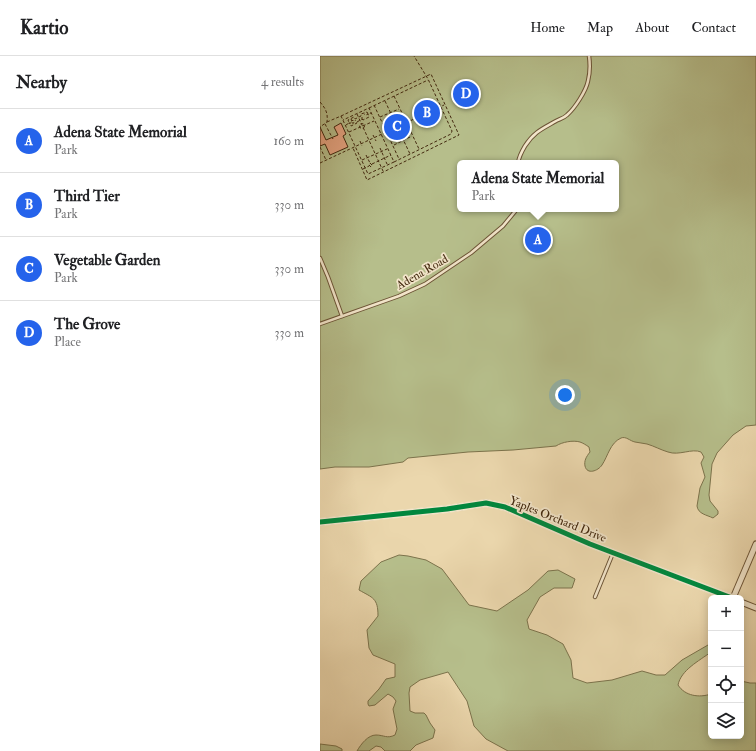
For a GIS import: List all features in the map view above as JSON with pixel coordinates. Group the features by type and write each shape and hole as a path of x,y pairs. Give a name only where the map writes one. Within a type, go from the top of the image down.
{"street":[{"name":"Yaples Orchard Drive","path":"320,522 447,509 486,503 505,507 590,544 724,595"},
{"path":"733,595 756,544"},
{"path":"744,603 756,608"}],"lane":[{"path":"519,160 523,149 530,138 538,131 566,116 577,103 583,94 588,81 589,56"},
{"name":"Adena Road","path":"320,324 399,296 425,284 471,253 503,226 515,212"},
{"path":"320,258 342,316"},
{"path":"595,597 613,552"}],"path":[{"path":"341,116 368,174 451,134 452,132 429,80 414,56"},
{"path":"320,127 327,122 431,74 459,135 367,180 353,148"},
{"path":"343,120 429,80"},
{"path":"394,96 419,149"},
{"path":"385,100 410,154"},
{"path":"320,102 328,114 327,122"},
{"path":"374,105 399,159"},
{"path":"320,163 445,105"},
{"path":"369,108 394,162"},
{"path":"380,118 400,109"},
{"path":"353,121 359,120 367,112 368,114 371,113"},
{"path":"356,114 383,172"},
{"path":"364,116 370,118 368,114"},
{"path":"345,125 368,114"},
{"path":"349,132 360,127 360,125 375,120"},
{"path":"325,124 332,139"},
{"path":"360,127 361,129 363,128"},
{"path":"373,135 376,141"},
{"path":"393,146 413,136"},
{"path":"360,141 362,146"},
{"path":"320,147 326,160"},
{"path":"380,148 387,165"},
{"path":"362,160 388,148"},
{"path":"366,155 374,171"},
{"path":"362,169 391,156"}],"green space":[{"path":"320,56 756,56 756,425 746,426 733,435 717,453 712,464 709,495 710,501 718,511 718,514 713,518 699,511 697,506 700,488 705,477 701,463 704,457 701,452 694,451 672,453 625,438 621,438 614,443 602,465 593,471 586,469 585,466 587,456 590,452 589,447 577,441 564,442 556,446 408,458 403,462 369,467 335,467 320,469"},
{"path":"399,555 426,560 442,569 469,605 497,611 528,590 548,571 558,570 575,579 572,588 554,588 540,597 527,620 529,629 547,635 563,644 571,660 573,678 587,683 612,680 642,671 656,675 665,675 682,660 708,645 708,654 687,670 678,685 688,694 697,696 708,695 708,739 744,739 744,682 756,683 756,751 508,751 486,739 474,726 467,701 448,672 420,680 410,687 410,711 415,713 424,713 426,715 435,730 433,738 416,745 410,751 385,751 381,747 376,746 369,751 357,751 368,738 373,735 388,737 392,736 395,735 397,729 393,709 396,701 393,697 388,694 375,705 369,706 368,704 368,701 386,679 395,677 395,664 373,655 369,648 367,630 378,616 378,610 374,599 359,590 361,581 381,562"},
{"path":"320,744 336,746 342,749 342,751 320,751"}],"building":[{"path":"341,123 346,134 343,136 348,147 330,155 325,144 320,146 320,127 326,140 338,135 334,127"}],"cycle path":[{"path":"320,522 447,509 486,503 505,507 590,544 724,595"}],"place":[{"name":"The Grove","path":"466,94"},
{"name":"Third Tier","path":"427,113"},
{"name":"Vegetable Garden","path":"397,127"},
{"name":"Adena State Memorial","path":"538,240"}]}
